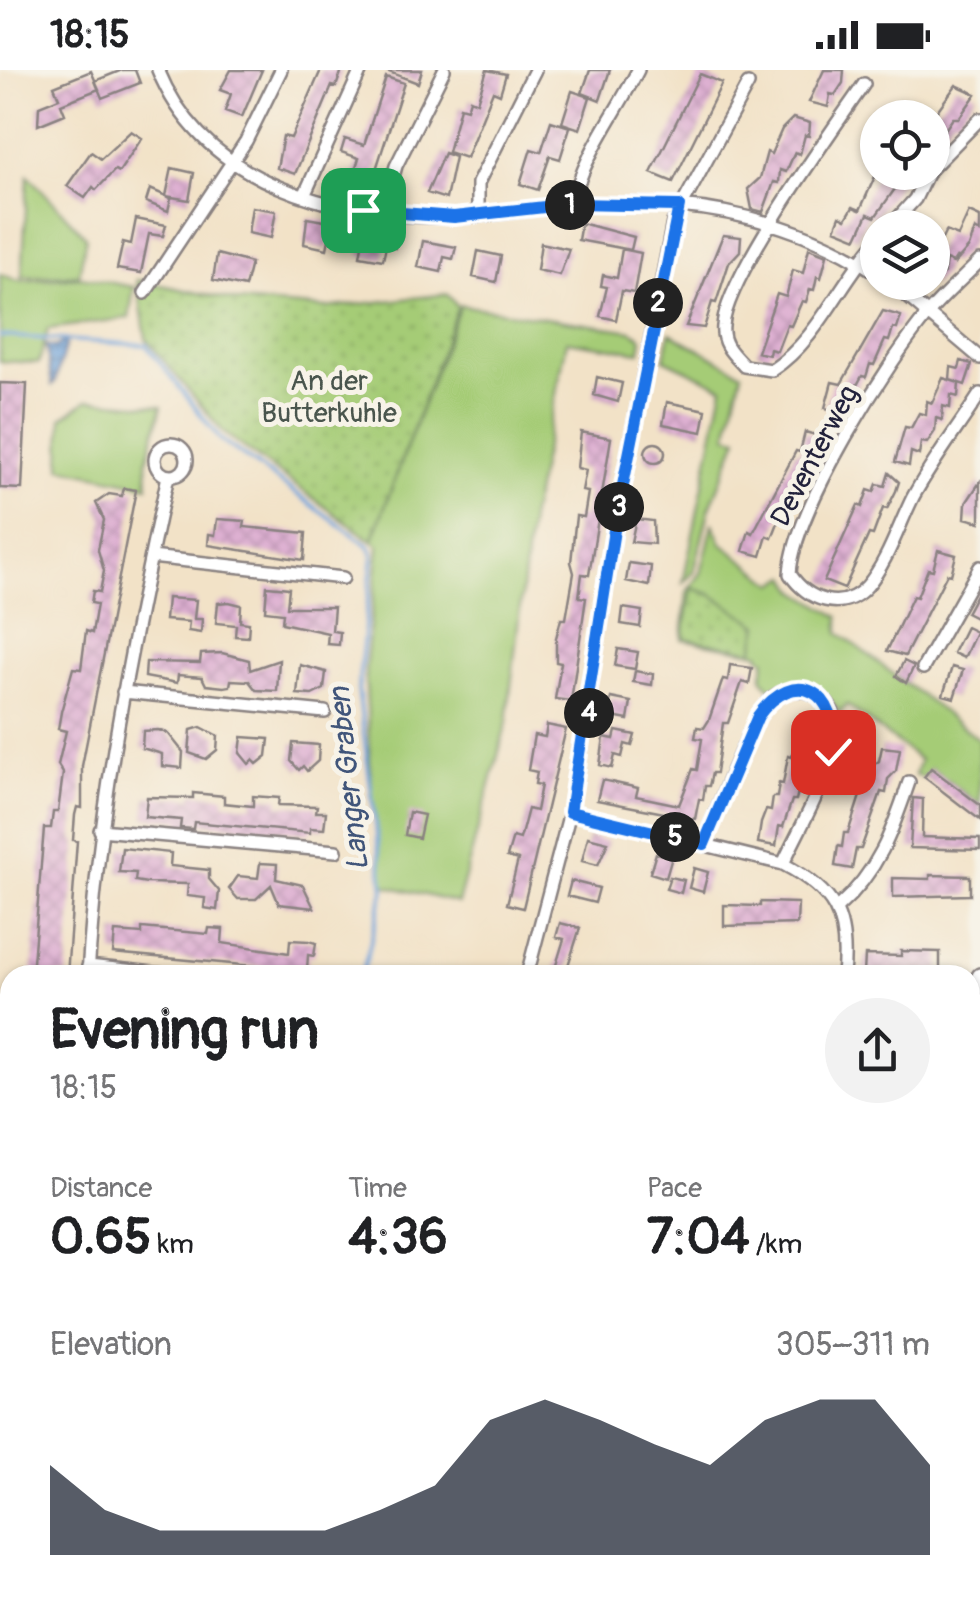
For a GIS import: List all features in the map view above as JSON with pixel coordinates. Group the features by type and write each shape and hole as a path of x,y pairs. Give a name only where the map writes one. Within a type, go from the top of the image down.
{"street":[{"path":"158,70 187,124 231,165 304,196 383,213 478,214 572,204 679,206 771,225 858,260 794,355 772,370 744,366 725,345 724,314 771,225 864,84"},
{"path":"145,293 231,165 281,70"},
{"path":"304,196 361,70"},
{"path":"383,213 396,166 444,70"},
{"path":"478,214 478,183 535,70"},
{"path":"572,204 578,179 602,129 638,70"},
{"path":"530,965 570,812 614,530 679,206 748,84"},
{"path":"950,150 980,120"},
{"path":"906,210 920,190"},
{"name":"Deventerweg","path":"980,261 929,312 848,435 798,535 790,574 798,587 824,602 848,600 866,586 916,492 980,394"},
{"path":"913,300 980,358"},
{"path":"89,965 100,830 122,692 168,476"},
{"path":"151,557 343,578"},
{"path":"924,668 980,567"},
{"path":"704,844 758,716 771,698 792,690 812,692 830,705 837,725 833,752 782,864"},
{"path":"122,692 325,712"},
{"path":"838,907 863,885 886,848 909,782"},
{"path":"570,812 782,864 822,890 838,907 846,945 844,965"},
{"path":"100,830 336,852"}],"green space":[{"path":"28,175 86,237 79,275 22,277"},
{"path":"0,274 18,281 82,277 134,287 129,318 48,329 39,363 0,361"},
{"name":"An der Butterkuhle","path":"137,280 237,301 325,308 447,294 458,307 372,541 224,433 146,339"},
{"path":"460,305 632,331 642,338 640,352 567,341 530,519 507,722 458,903 383,885 372,795 365,670 379,546 372,541"},
{"path":"670,333 742,373 727,435 738,438 709,510 694,572 683,583 723,387 664,359"},
{"path":"88,400 162,406 147,461 148,486 61,468 62,418"},
{"path":"713,524 723,545 775,584 788,576 797,591 839,617 839,633 980,740 980,805 931,769 923,778 915,775 920,760 847,705 840,713 818,691 801,685 772,690 762,678 766,659 760,653 682,639 687,592 701,573"},
{"path":"692,588 710,594 759,625 753,651 683,638"}],"water":[{"path":"67,340 52,385 46,345 55,347"}],"building":[{"path":"122,70 135,70 140,83 102,98 95,81"},
{"path":"231,70 262,70 242,117 225,111 231,94 220,90"},
{"path":"321,70 342,70 295,174 277,168 283,136 291,138"},
{"path":"384,70 422,70 418,83"},
{"path":"487,70 506,74 500,94 493,91 466,158 448,152 460,107 467,109 470,99 477,102"},
{"path":"590,70 610,70 600,100 582,93"},
{"path":"824,70 844,70 843,83 835,95 830,94 828,107 809,102"},
{"path":"91,71 99,89 61,104 65,114 38,125 39,106 59,98 54,86"},
{"path":"700,74 722,83 673,182 651,173"},
{"path":"386,77 404,83 371,185 352,179 359,158 341,152 345,139 364,145"},
{"path":"956,85 976,94 959,118 950,122 950,100 945,100"},
{"path":"572,91 590,97 580,129 562,123"},
{"path":"793,118 810,123 809,136 805,135 800,154 795,152 786,172 780,170 779,183 774,182 763,212 752,209 748,189 760,178 767,152 771,154 782,129"},
{"path":"551,121 570,127 560,159 550,156 538,190 520,184 531,149 541,152"},
{"path":"131,131 142,138 119,172 115,170 85,198 67,186 91,152 101,159"},
{"path":"444,153 455,157 446,199 427,193"},
{"path":"172,168 194,173 189,200 166,196"},
{"path":"150,189 171,198 168,211 146,202"},
{"path":"869,190 894,190 880,210 860,210"},
{"path":"252,207 276,211 271,238 248,233"},
{"path":"853,207 860,210 857,238 835,229 840,216 846,219"},
{"path":"969,212 980,217 980,232 975,229 969,247 953,263 950,233 958,236"},
{"path":"307,218 341,224 339,236 330,234 327,249 304,244"},
{"path":"136,219 166,225 163,236 149,234 141,273 117,269 123,242 131,244"},
{"path":"581,223 634,237 631,250 578,240"},
{"path":"365,229 398,235 395,248 386,246 383,260 360,256"},
{"path":"723,235 741,237 740,251 729,263 704,328 686,326"},
{"path":"423,241 456,247 453,259 444,257 441,272 418,267"},
{"path":"541,243 569,249 560,275 537,270"},
{"path":"809,248 827,255 821,278 817,276 814,290 810,289 806,302 802,301 791,326 787,325 777,351 770,349 769,355 757,352 777,294 786,297 793,270 803,273"},
{"path":"622,249 641,253 634,293 622,291 616,320 600,316 607,287 601,286 603,275 617,278"},
{"path":"478,251 501,256 496,282 473,277"},
{"path":"217,254 251,263 245,287 213,280"},
{"path":"883,311 901,316 897,329 893,328 889,341 885,340 874,365 870,364 866,377 862,376 842,413 825,408 832,382 841,384"},
{"path":"961,361 972,364 965,385 950,380 951,367 959,369"},
{"path":"597,377 622,383 618,402 594,395"},
{"path":"943,378 959,383 958,397 951,395 950,408 943,406 942,420 936,418 935,431 927,443 921,442 919,455 911,452 909,466 895,462 905,427 911,428 919,413 926,415 927,401 932,403"},
{"path":"0,383 27,384 22,489 0,488"},
{"path":"667,402 706,410 702,432 663,424"},
{"path":"581,432 611,438 589,575 582,574 579,597 586,598 571,701 555,699 561,663 556,662 556,638 561,619 566,619 574,573 571,562 576,516 584,517 588,492 582,491 586,470 577,468"},
{"path":"805,432 823,437 818,457 814,456 810,471 806,470 803,484 798,483 772,538 767,536 761,556 743,551 749,531 753,533 796,451 800,452"},
{"path":"655,443 665,453 655,463 645,453"},
{"path":"889,473 899,482 896,491 887,509 883,508 873,535 869,534 844,589 824,581 858,505 862,507 868,490 874,492 877,484 885,486"},
{"path":"980,482 980,522 965,518 966,503"},
{"path":"124,488 136,490 82,766 82,808 77,807 73,840 77,841 68,965 33,965 44,828 51,828 53,812 58,812 63,773 58,765 66,731 58,729 61,712 73,668 81,669 86,631 92,633 97,604 91,603 93,591 100,592 104,571 98,550 104,520 96,503 109,494 122,496"},
{"path":"217,519 245,521 244,527 306,533 304,560 208,545 209,534 215,535"},
{"path":"636,519 653,521 654,544 631,542"},
{"path":"938,550 956,555 951,575 947,574 905,656 887,651 928,569 933,570"},
{"path":"629,563 651,566 649,586 626,581"},
{"path":"267,586 289,588 287,607 334,607 332,631 340,632 339,645 327,644 328,633 282,623 283,613 265,611"},
{"path":"980,587 980,610 976,618 966,613"},
{"path":"167,598 196,600 194,619 202,619 201,633 188,631 189,622 165,620"},
{"path":"218,603 241,605 240,622 249,623 248,637 235,636 236,625 216,623"},
{"path":"623,608 642,611 640,627 621,624"},
{"path":"966,627 976,632 964,658 953,653"},
{"path":"618,649 638,652 635,669 615,666"},
{"path":"222,653 249,660 250,670 279,660 277,691 256,690 249,681 231,680 230,686 224,687 206,685 202,677 178,675 177,683 145,677 146,662 200,663 201,654"},
{"path":"904,661 914,666 906,683 896,676"},
{"path":"300,665 326,672 324,689 312,695 297,694"},
{"path":"730,665 752,668 749,684 742,682 728,723 723,723 716,773 712,773 709,786 705,786 703,800 699,799 695,819 597,800 602,780 638,788 636,796 679,805 693,769 697,770 702,739 695,738 697,727 704,728 709,720 723,679 728,680"},
{"path":"952,667 963,670 954,698 943,695"},
{"path":"635,671 653,674 652,685 633,682"},
{"path":"611,698 631,702 628,720 607,716"},
{"path":"807,713 824,716 823,731 819,731 810,760 806,759 796,800 792,800 783,827 779,826 776,846 758,843 761,823 766,810 771,811 779,783 783,784 788,756 792,757"},
{"path":"547,725 566,729 523,908 507,904 518,860 507,857 513,837 520,839 528,809 536,811 541,785 535,784 537,772 528,770 534,735 545,737"},
{"path":"201,727 218,736 217,750 206,759 189,753 191,730"},
{"path":"143,731 168,733 183,752 182,768 162,766 162,754 142,748"},
{"path":"616,731 635,735 632,746 625,744 622,757 615,755 612,768 600,765 604,737 614,739"},
{"path":"242,737 269,739 267,756 257,764 253,760 249,764 240,753"},
{"path":"293,743 319,745 318,761 307,771 303,766 299,770 291,761"},
{"path":"882,747 900,749 896,771 888,779 886,793 881,792 861,849 856,849 852,869 835,866 838,846 842,847 869,768 879,761"},
{"path":"931,768 980,805 980,820 924,777"},
{"path":"193,793 224,796 224,803 253,806 253,796 279,798 278,805 317,806 316,812 326,812 324,829 310,828 310,833 194,822 193,829 180,828 181,820 145,817 147,797 193,798"},
{"path":"913,798 923,799 922,837 980,839 980,850 910,848"},
{"path":"409,812 424,815 419,838 405,835"},
{"path":"588,837 608,842 598,865 582,861"},
{"path":"122,848 171,853 170,866 209,870 209,879 219,891 217,910 204,908 205,898 187,896 188,884 135,881 136,873 119,872"},
{"path":"656,853 672,857 666,878 650,873"},
{"path":"260,863 277,864 276,879 303,885 314,908 279,904 271,885 256,899 238,899 229,889 238,876 258,878"},
{"path":"694,868 708,872 703,892 689,888"},
{"path":"930,875 970,876 970,895 893,897 893,878 930,879"},
{"path":"670,877 684,880 681,893 666,889"},
{"path":"571,881 599,888 595,903 567,896"},
{"path":"760,902 798,903 797,924 724,926 724,905 760,906"},
{"path":"560,923 580,928 568,965 556,965 564,939 556,937"},
{"path":"142,928 208,934 209,928 223,929 222,943 289,953 290,940 316,943 314,956 308,955 307,965 242,965 113,953 115,932 142,934"},
{"path":"901,951 940,952 940,965 864,965 865,955 901,956"}],"waterway":[{"name":"Langer Graben","path":"0,336 146,345 220,439 369,546 373,555 358,689 384,890 365,965"}],"route":[{"path":"363,210 454,217 572,204 679,206 614,530 592,694 570,812 704,844 758,716 771,698 792,690 812,692 830,705 837,725 833,752"}]}
